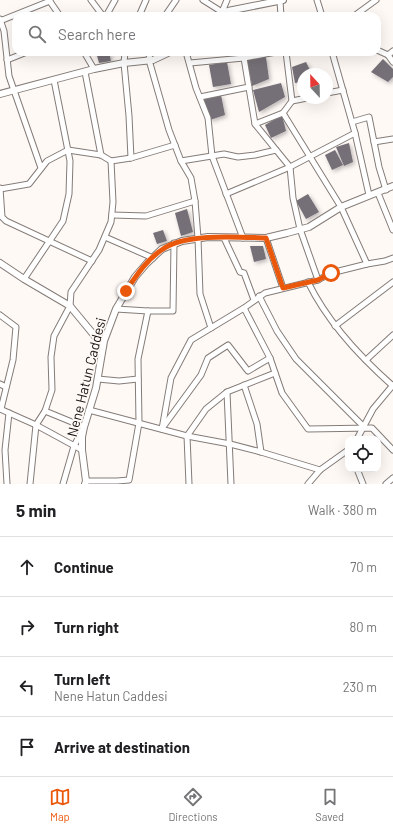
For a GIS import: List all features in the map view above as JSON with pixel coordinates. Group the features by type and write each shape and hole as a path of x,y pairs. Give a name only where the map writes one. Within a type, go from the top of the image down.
{"street":[{"path":"91,0 102,12"},
{"path":"108,12 115,0"},
{"path":"141,12 146,0"},
{"path":"168,12 176,0"},
{"path":"203,0 217,12"},
{"path":"220,12 227,0"},
{"path":"228,12 281,0 282,12"},
{"path":"317,0 321,12"},
{"path":"360,12 376,0"},
{"path":"21,12 50,1 57,12"},
{"path":"12,15 0,20 4,31 9,76 41,168"},
{"path":"388,55 393,51"},
{"path":"381,52 388,55 393,62"},
{"path":"7,60 17,56"},
{"path":"86,56 94,69"},
{"path":"125,56 131,158"},
{"path":"150,56 149,60 169,130 181,161 191,178 195,201 198,238 200,294 212,328"},
{"path":"0,94 94,69 149,60 163,56"},
{"path":"187,56 196,88 208,118 212,156 243,238"},
{"path":"190,63 255,56"},
{"path":"286,56 292,101"},
{"path":"333,56 355,133 370,195"},
{"path":"244,58 255,124 290,166 293,198 300,229 318,280"},
{"path":"85,72 101,156"},
{"path":"24,279 63,221 69,194 70,161 54,80"},
{"path":"200,97 249,87"},
{"path":"333,92 343,90"},
{"path":"255,124 283,113 292,101 297,100"},
{"path":"283,113 341,207 367,264"},
{"path":"352,122 370,117 379,167 386,190"},
{"path":"226,194 290,166 355,133"},
{"path":"374,142 393,139"},
{"path":"92,261 2,217 0,189 29,184 47,161 68,150 101,156 111,161 131,158 175,145"},
{"path":"181,161 224,154 238,157 276,150"},
{"path":"30,484 36,425 45,411 52,390 51,357 54,336 70,306 71,292 92,261 111,222 113,202 111,161"},
{"name":"Nene Hatun Caddesi","path":"85,482 82,438 98,379 103,346 116,309 135,277 162,249 174,243 198,238 266,238 309,227 341,207 393,186"},
{"path":"378,193 393,230"},
{"path":"112,215 146,216 195,201"},
{"path":"105,237 153,258"},
{"path":"224,238 240,272 244,273 254,300"},
{"path":"266,238 283,288"},
{"path":"116,309 173,311 174,243"},
{"path":"162,429 171,378 191,340 244,308 265,293 318,280 331,273 367,264 384,262 393,258"},
{"path":"0,263 70,306 103,346"},
{"path":"308,282 335,326 366,360 393,386 373,409 359,436"},
{"path":"335,326 393,282"},
{"path":"260,296 277,331 296,359 364,427"},
{"path":"244,308 270,358 282,393 308,429 372,428 393,450"},
{"path":"85,482 117,482 129,480 139,423 138,359 148,311"},
{"path":"0,315 16,327 13,360 0,409 36,425 82,450"},
{"path":"366,360 393,335"},
{"path":"162,429 201,375 208,358 228,345 248,371 270,358"},
{"path":"189,484 187,436 206,409 226,392 275,373"},
{"path":"98,379 118,381 138,379"},
{"path":"0,384 6,386"},
{"path":"244,385 257,424 261,452"},
{"path":"226,392 231,484"},
{"path":"90,410 187,436 230,444 261,452 320,470"},
{"path":"45,411 84,427 74,446 63,484"},
{"path":"7,484 5,450 9,413"},
{"path":"308,484 320,470 345,452"},
{"path":"358,472 363,484"},
{"path":"386,484 393,478"}],"building":[{"path":"97,56 110,56 111,61 99,63"},
{"path":"266,57 269,79 252,86 247,60"},
{"path":"383,59 393,69 393,77 388,82 371,72"},
{"path":"227,62 231,84 213,87 209,65"},
{"path":"306,62 309,68 297,68 297,83 295,83 292,67"},
{"path":"281,83 285,97 259,112 253,90"},
{"path":"221,95 225,115 210,120 202,99"},
{"path":"282,115 286,131 271,138 265,125"},
{"path":"349,143 353,162 344,166 336,147"},
{"path":"335,150 343,165 332,170 325,155"},
{"path":"308,194 319,212 306,219 296,201"},
{"path":"187,209 193,232 181,236 175,213"},
{"path":"163,230 167,241 157,244 153,233"},
{"path":"250,246 263,246 266,259 254,262"}],"route":[{"path":"126,291 147,263 162,249 167,246 191,239 266,238 283,288 318,280 331,273"}]}
